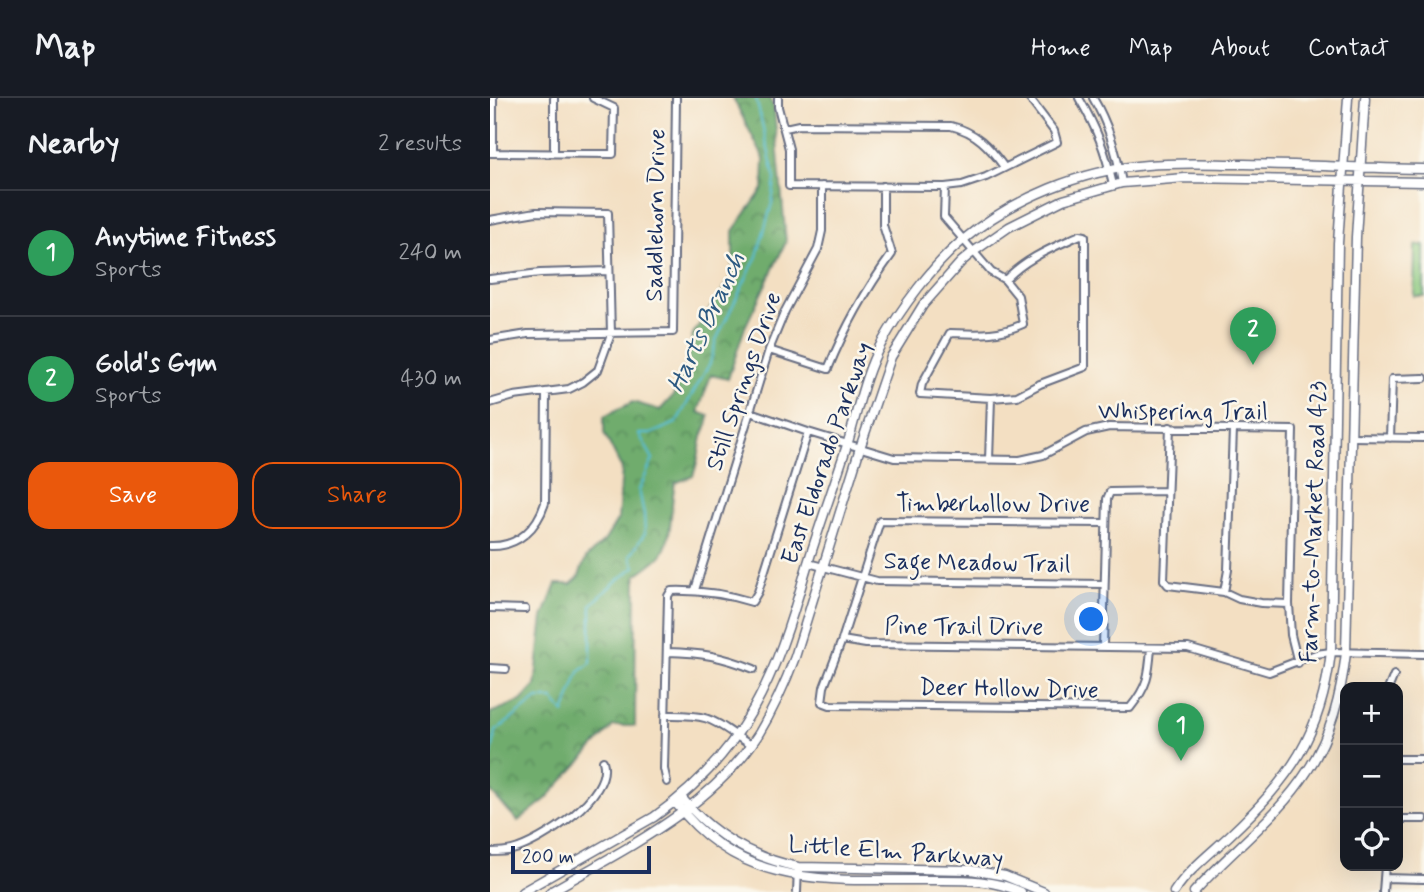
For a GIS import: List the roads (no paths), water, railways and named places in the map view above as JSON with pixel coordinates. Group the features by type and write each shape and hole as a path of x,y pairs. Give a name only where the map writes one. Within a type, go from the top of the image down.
{"main road":[{"name":"Farm-to-Market Road 423","path":"1174,892 1190,873 1259,808 1296,762 1313,728 1324,696 1331,652 1338,243 1348,98"},
{"name":"Farm-to-Market Road 423","path":"1194,892 1291,794 1321,748 1338,705 1346,653 1359,168 1365,98"},
{"name":"East Eldorado Parkway","path":"522,892 535,887 678,800 704,777 747,723 769,681 794,614 865,384 880,345 911,297 963,240 1008,209 1053,188 1119,168 1178,163 1424,169"},
{"path":"1227,179 1228,164"},
{"name":"East Eldorado Parkway","path":"550,892 687,811 750,745 782,690 795,657 891,357 923,305 947,276 973,252 1009,227 1063,200 1117,184 1167,178 1424,182"},
{"path":"1338,321 1354,321"},
{"path":"1335,497 1349,498"},
{"name":"Little Elm Parkway","path":"678,800 713,841 766,869 798,877 998,874 1027,883 1044,892"},
{"path":"1259,808 1268,817"},
{"name":"Little Elm Parkway","path":"687,811 737,847 768,860 798,867 954,875 997,883 1021,892"},
{"path":"605,844 612,857"}],"street":[{"path":"493,98 491,153 613,154 614,108 593,98"},
{"path":"554,98 554,153"},
{"name":"Saddlehorn Drive","path":"611,334 673,332 676,98"},
{"path":"778,98 789,149 789,186 945,187 986,177 1057,142 1054,131 1029,98"},
{"path":"1079,98 1094,124 1117,184"},
{"path":"1093,98 1115,146 1119,168 1117,184"},
{"path":"785,128 799,125 951,126 978,137 991,148 1004,167"},
{"name":"Still Springs Drive","path":"695,590 769,350 785,311 818,249 822,232 822,186"},
{"path":"769,350 828,369 846,325 892,254 883,225 883,186"},
{"path":"945,187 944,217 991,272 1004,280 1018,296 1023,324 991,334 950,333 922,384 920,394 990,398 1017,396 1084,367 1085,236 1080,235 1033,257 1004,280"},
{"path":"490,220 536,212 608,213 611,334 604,359 593,375 569,389 546,394 522,394 490,403"},
{"path":"490,279 540,273 608,271"},
{"path":"490,340 528,334 611,334"},
{"path":"1390,438 1392,379 1424,378"},
{"path":"490,546 506,545 519,540 535,525 543,510 546,394"},
{"path":"989,460 990,398"},
{"name":"Whispering Trail","path":"750,412 894,458 1020,460 1043,455 1086,432 1109,427 1293,430 1289,604"},
{"path":"1170,427 1164,580 1168,585 1224,592 1239,599 1289,604 1291,635 1298,663"},
{"path":"1224,592 1228,570 1233,429"},
{"path":"667,782 664,769 668,596 671,591 695,590 752,602 758,592 808,432"},
{"path":"1351,437 1424,438"},
{"path":"1103,646 1107,499 1110,492 1167,491"},
{"name":"Timberhollow Drive","path":"860,577 880,521 1105,523"},
{"name":"Sage Meadow Trail","path":"808,563 877,581 1104,584"},
{"path":"842,640 860,577"},
{"path":"490,608 525,609"},
{"name":"Pine Trail Drive","path":"842,640 866,644 1188,648 1269,672 1298,663 1315,654 1331,652"},
{"name":"Deer Hollow Drive","path":"842,640 824,687 822,702 830,705 1130,708 1142,694 1149,679 1151,648"},
{"path":"667,652 726,657 754,669"},
{"path":"1331,652 1424,654"},
{"path":"490,668 506,669"},
{"path":"1391,682 1394,675"},
{"path":"665,715 709,718 750,745"},
{"path":"1403,759 1424,759"},
{"path":"490,852 513,850 526,845 544,836 571,816 584,804 602,779 605,768 603,761"},
{"path":"1403,819 1424,819"},
{"path":"797,892 798,867"},
{"path":"1383,892 1385,871"},
{"path":"1384,878 1424,879"},
{"path":"535,887 543,892"}],"waterway":[{"name":"Harts Branch","path":"490,762 496,731 537,699 553,699 564,713 579,672 591,663 591,605 635,567 630,556 645,533 639,490 653,459 639,434 650,434 676,423 710,363 716,340 757,256 772,203 775,179 756,98"}],"place":[{"name":"Gold's Gym","path":"1253,365"},
{"name":"Anytime Fitness","path":"1181,761"}]}
